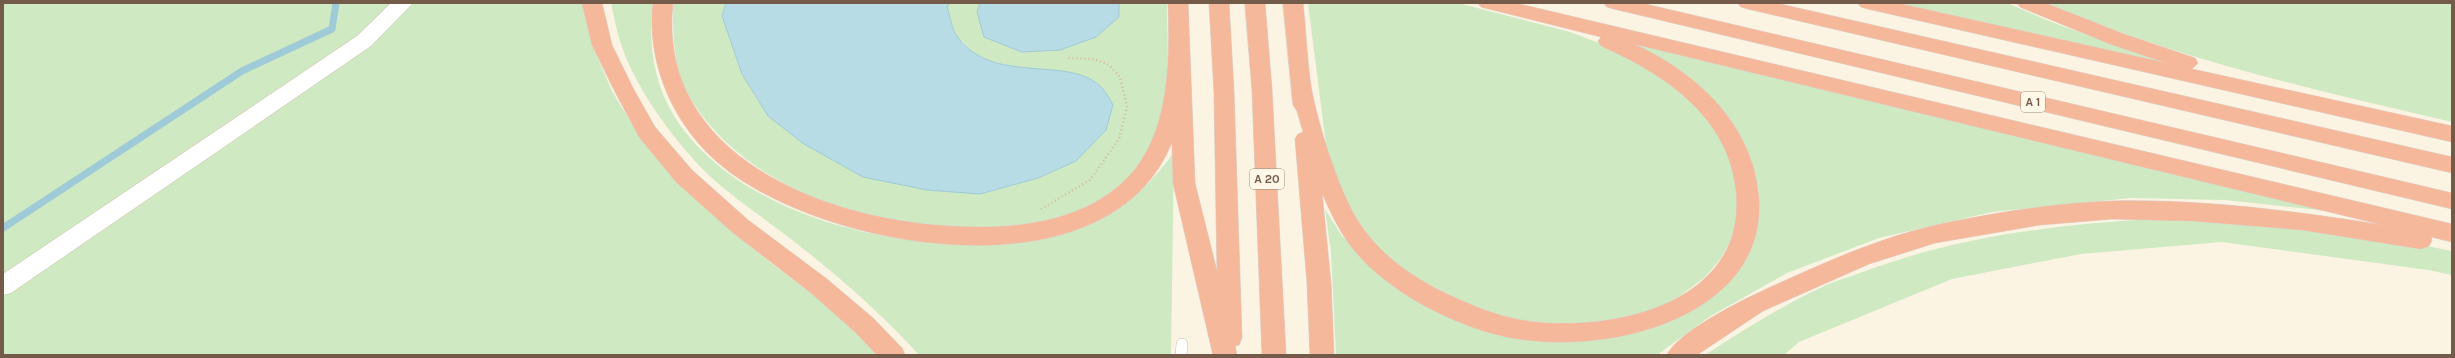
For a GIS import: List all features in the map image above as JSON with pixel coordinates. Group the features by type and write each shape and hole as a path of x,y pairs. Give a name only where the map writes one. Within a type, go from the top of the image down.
{"highway":[{"path":"592,3 602,45 623,88 647,132 684,176 740,226 836,300 864,325 893,355"},
{"path":"663,3 660,18 662,45 670,79 686,114 714,146 747,174 786,196 830,214 906,232 947,236 997,236 1037,231 1068,224 1095,213 1120,198 1143,174 1157,153 1166,131 1179,61"},
{"path":"1178,3 1184,183 1224,355"},
{"path":"1219,3 1224,92 1230,355"},
{"name":"A 20","path":"1255,3 1262,90 1274,355"},
{"path":"1293,3 1319,284 1322,355"},
{"path":"1488,3 2452,233"},
{"name":"A 1","path":"1614,3 2452,201"},
{"path":"1748,3 2452,165"},
{"path":"1868,3 2452,134"},
{"path":"2027,3 2117,39 2340,108"},
{"path":"1302,90 1332,192 1350,228 1373,256 1400,278 1431,298 1470,315 1518,329 1569,332 1635,324 1687,303 1722,275 1743,240 1748,218 1749,195 1744,170 1727,130 1694,91 1664,70 1631,51 1552,19"},
{"path":"1679,355 1713,330 1755,304 1861,257 1935,234 2040,216 2112,210 2254,216 2395,235 2452,246"}],"street":[{"path":"3,286 364,41 404,3"}],"path":[{"path":"1037,211 1090,180 1118,139 1127,107 1120,77 1109,66 1094,59 1067,58"}],"green space":[{"path":"3,3 583,3 595,52 612,91 642,141 682,187 772,264 827,305 878,355 3,355 3,292 373,44 364,41 3,286"},
{"path":"611,3 653,3 651,32 652,47 661,89 674,116 703,152 741,182 785,206 833,224 883,236 934,242 983,243 1028,239 1057,234 1099,219 1124,204 1155,176 1174,152 1171,355 919,355 888,323 839,278 787,236 728,192 695,161 662,120 633,73 620,41"},
{"path":"673,3 726,3 722,16 980,194 1038,178 1076,161 1058,71 1017,68 977,57 954,33 947,7 950,3 980,3 977,12 1119,17 1119,3 1167,3 1168,70 1162,120 1155,141 1135,173 1127,182 1096,202 1065,216 1032,224 997,228 961,229 924,226 889,220 823,201 804,193 751,163 720,136 706,121 694,104 682,80 678,68 674,43"},
{"path":"1308,3 1458,3 1570,32 1612,48 1646,65 1707,114 1728,147 1740,203 1735,233 1721,258 1705,277 1681,295 1660,307 1632,317 1606,322 1562,324 1525,321 1478,310 1422,284 1374,246 1339,192 1326,145"},
{"path":"1894,3 2007,3 2054,23 2171,65"},
{"path":"2046,3 2452,3 2452,122 2246,72 2145,41"},
{"path":"1631,42 2336,212 2225,200 2130,198 1992,212 1879,238 1787,273 1709,317 1657,355 1336,355 1331,252 1325,209 1342,236 1440,312 1600,338 1647,330 1690,312 1718,293 1741,265 1757,228 1759,191 1751,161"},
{"path":"2151,219 2230,220 2417,244 2452,251 2452,275 2428,270 2222,242 2081,254 1952,279 1799,342 1784,355 1705,355 1747,328 1805,295 1836,281 1898,260 1969,241 2041,229"}],"water":[{"path":"726,3 950,3 947,7 955,33 970,50 988,60 1009,66 1071,73 1089,78 1103,89 1113,105 1106,130 1076,161 1038,178 980,194 927,190 863,177 804,144 768,116 742,74 722,16"},
{"path":"980,3 1119,3 1119,17 1096,37 1060,50 1022,52 984,37 977,12"}],"waterway":[{"path":"3,228 242,71 332,29 336,3"}]}
